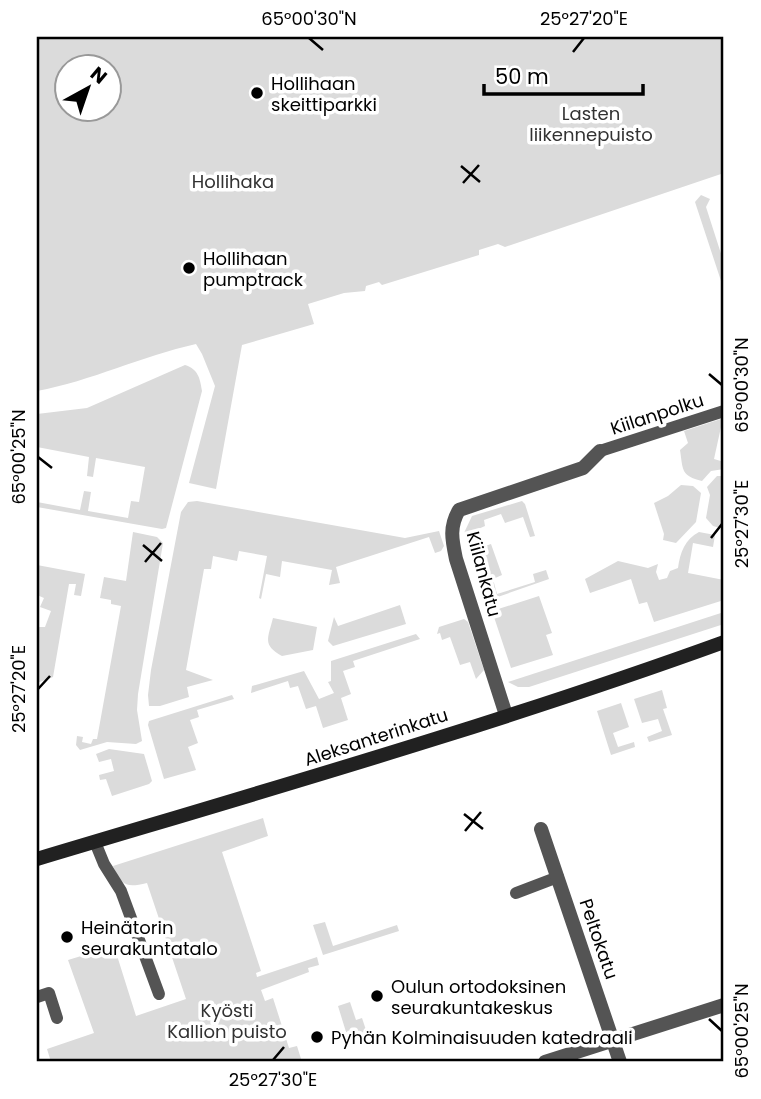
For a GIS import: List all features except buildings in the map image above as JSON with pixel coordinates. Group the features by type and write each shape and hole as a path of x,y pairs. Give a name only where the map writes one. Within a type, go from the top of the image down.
{"main road":[{"name":"Aleksanterinkatu","path":"37,859 326,774 724,642"}],"street":[{"name":"Kiilankatu","path":"506,715 456,559 452,523 459,510 583,468 600,451"},
{"name":"Peltokatu","path":"541,829 620,1062"},
{"path":"545,1062 724,1005"}],"lane":[{"name":"Kiilanpolku","path":"600,451 724,411"},
{"path":"95,842 104,864 121,891 159,994"},
{"path":"516,893 558,877"},
{"path":"37,997 49,993 57,1018"}],"green space":[{"name":"Hollihaka","path":"37,37 724,37 724,173 505,247 498,244 479,250 479,255 382,285 379,282 366,286 365,291 344,293 308,304 314,324 242,345 216,489 189,483 215,386 196,344 37,391"},
{"path":"701,195 710,199 706,207 724,263 724,290 695,202"},
{"path":"185,365 198,375 202,391 166,528 37,507 37,502 80,510 84,491 91,492 88,511 128,518 131,501 139,502 145,467 96,458 93,477 87,476 89,457 37,447 37,414 87,408"},
{"path":"724,418 724,427 721,427 714,459 724,462 724,469 711,471 702,481 690,477 684,471 680,450 688,443 684,431"},
{"path":"717,476 724,476 724,529 713,526 706,518 710,495 707,487"},
{"path":"681,485 693,486 701,493 696,522 676,543 663,540 664,534 654,503"},
{"path":"197,501 405,538 439,531 444,546 441,551 435,553 429,537 336,567 340,583 329,585 332,570 282,561 280,577 266,574 261,599 259,598 267,556 239,551 237,561 213,556 211,569 204,569 186,670 213,680 187,687 189,697 160,706 149,706 151,670 181,512 188,502"},
{"path":"522,501 535,536 530,537 523,517 505,523 501,514 484,520 485,526 476,530 482,547 491,544 502,575 493,579 497,594 535,582 533,574 546,570 549,579 489,600 464,533 472,516"},
{"path":"133,532 157,537 163,543 138,694 137,710 142,741 136,744 107,742 80,750 76,745 77,736 83,737 82,742 91,744 93,739 97,739 121,606 100,598 104,577 126,581"},
{"path":"699,532 715,535 713,547 693,543 688,573 724,580 724,600 654,622 647,602 639,604 631,579 590,593 585,579 618,561 648,568 658,564 656,572 659,580 667,578 670,571 678,568 687,543"},
{"path":"37,565 85,574 81,596 74,595 76,584 69,584 53,677 37,683 37,627 45,627 51,611 40,607 44,598 37,595"},
{"path":"539,596 552,633 546,635 553,655 511,668 492,611"},
{"path":"400,605 406,624 333,646 328,641 334,617 338,626"},
{"path":"724,612 724,624 529,687 518,687 508,682"},
{"path":"273,618 317,627 313,650 282,656 271,648 268,640"},
{"path":"464,619 468,622 484,670 476,679 470,662 460,665 450,637 442,640 440,633 437,634 439,627"},
{"path":"416,634 420,639 353,661 355,667 343,671 351,694 341,698 348,720 323,728 316,706 306,709 298,686 290,688 288,681 251,693 252,686 304,671 319,699 334,693 328,682 331,681 331,661"},
{"path":"662,690 667,708 663,709 672,735 649,742 647,737 662,731 658,719 642,723 634,699"},
{"path":"232,695 234,699 197,710 199,717 190,720 198,743 188,747 196,770 164,779 149,721"},
{"path":"621,703 629,727 613,733 618,747 634,742 635,747 611,755 597,711"},
{"path":"109,749 144,754 152,781 112,796 106,779 100,780 99,775 114,771 111,759 99,762 96,754"},
{"name":"Kyösti Kallion puisto","path":"263,818 268,836 222,852 261,971 256,973 257,977 317,957 319,965 308,968 309,972 261,990 265,1001 273,998 289,1048 297,1046 302,1062 51,1062 47,1049 94,1033 68,960 114,946 136,1016 186,999 147,883 125,884 113,866"},
{"path":"325,922 333,946 397,925 399,931 323,955 313,925"},
{"path":"350,1002 356,1020 362,1018 369,1039 350,1045 338,1006"}],"place":[{"name":"Hollihaan skeittiparkki","path":"257,93"},
{"name":"Hollihaan pumptrack","path":"189,268"},
{"name":"Heinätorin seurakuntatalo","path":"67,937"},
{"name":"Oulun ortodoksinen seurakuntakeskus","path":"377,996"},
{"name":"Pyhän Kolminaisuuden katedraali","path":"317,1037"}],"park label":[{"name":"Lasten liikennepuisto","path":"591,123"}]}
